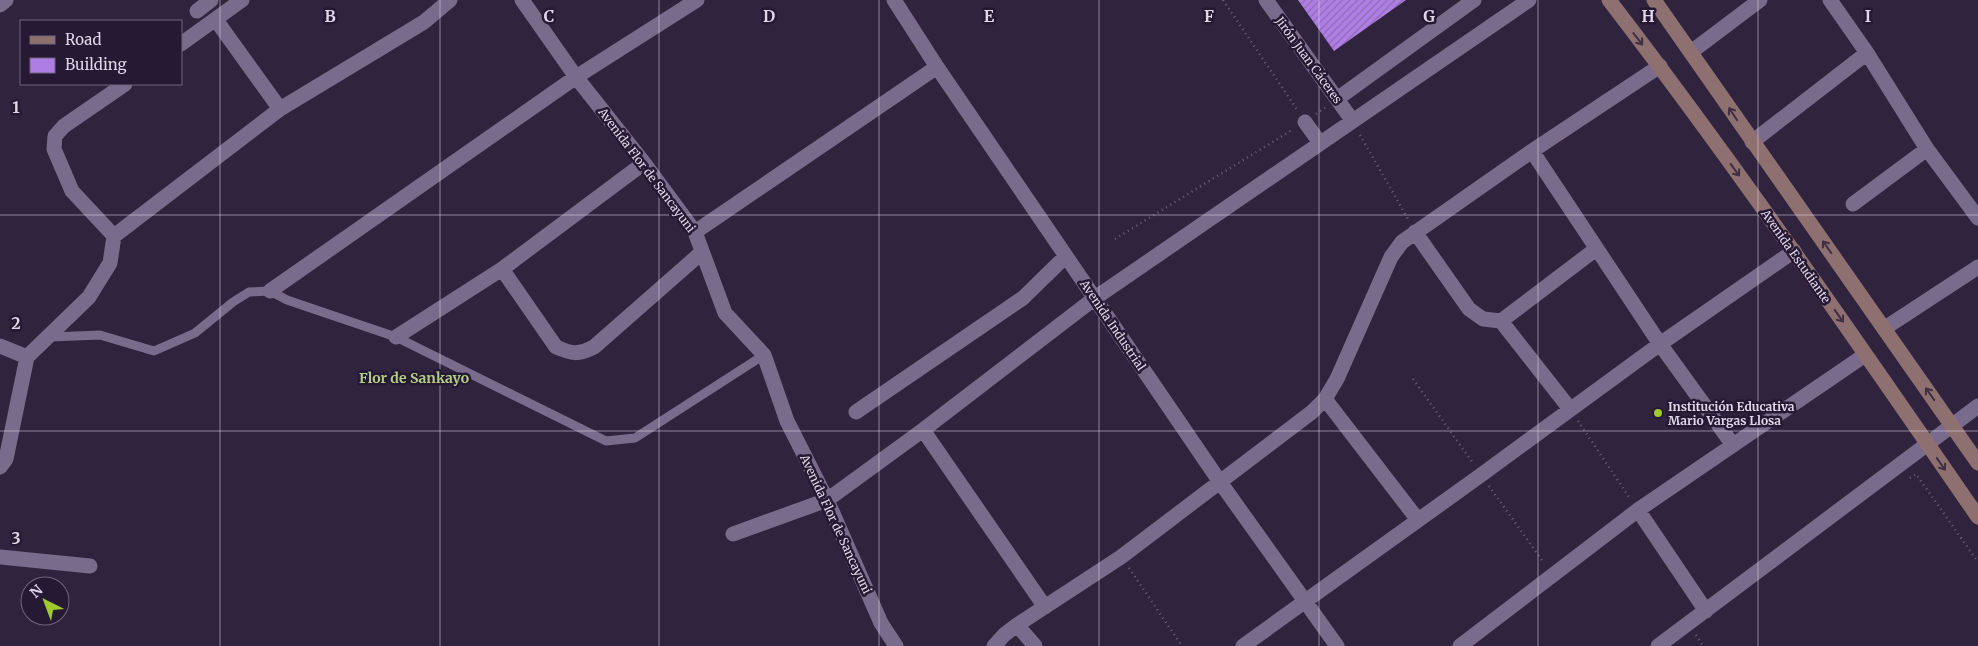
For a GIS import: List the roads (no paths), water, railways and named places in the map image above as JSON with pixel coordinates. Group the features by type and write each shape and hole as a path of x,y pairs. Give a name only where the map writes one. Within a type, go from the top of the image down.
{"street":[{"path":"0,4 6,0"},
{"path":"198,11 211,0"},
{"path":"182,43 242,0"},
{"path":"0,468 6,459 27,358 89,296 110,263 114,236 280,108 424,22 450,0"},
{"name":"Avenida Flor de Sancayuni","path":"522,0 576,77 644,163 694,232 725,313 764,355 786,421 827,500 881,623 896,646"},
{"path":"270,291 576,77 697,0"},
{"name":"Avenida Industrial","path":"894,0 936,67 1220,482 1337,646"},
{"name":"Jirón Juan Cáceres","path":"1266,0 1352,120"},
{"path":"1337,99 1474,0"},
{"path":"733,534 827,500 923,430 1095,298 1529,0"},
{"name":"Avenida Estudiante","path":"1609,0 1660,66 1794,251 1978,517"},
{"path":"1654,0 1978,462"},
{"path":"1692,52 1760,0"},
{"path":"1830,0 1867,53 1926,149 1978,218"},
{"path":"216,20 280,108"},
{"path":"1752,142 1867,53"},
{"path":"994,646 1017,625 1121,557 1312,412 1325,399 1338,379 1391,257 1402,242 1532,151 1660,66"},
{"path":"694,232 936,67"},
{"path":"114,236 72,191 54,149 55,136 64,126 124,85"},
{"path":"1305,122 1320,143"},
{"path":"1853,204 1926,149"},
{"path":"1532,151 1660,344 1733,445"},
{"path":"396,337 502,269 644,163"},
{"path":"1415,232 1469,308 1483,319 1501,321 1596,249"},
{"path":"1243,646 1660,344 1794,251"},
{"path":"502,269 556,347 569,353 582,353 594,346 701,253"},
{"path":"856,412 1023,298 1066,256"},
{"path":"1885,328 1978,267"},
{"path":"1501,321 1570,409"},
{"path":"0,346 27,358"},
{"path":"1460,646 1638,510 1865,354"},
{"path":"1325,399 1418,520"},
{"path":"1658,646 1978,406"},
{"path":"923,430 1045,607"},
{"path":"1638,510 1706,610"},
{"path":"0,557 90,566"},
{"path":"1017,625 1034,646"}],"lane":[{"path":"50,337 100,335 154,351 195,333 233,302 249,292 270,291 288,300 396,337 606,441 635,438 764,355"}],"place":[{"name":"Institución Educativa Mario Vargas Llosa","path":"1658,413"}],"district":[{"name":"Flor de Sankayo","path":"414,378"}]}
